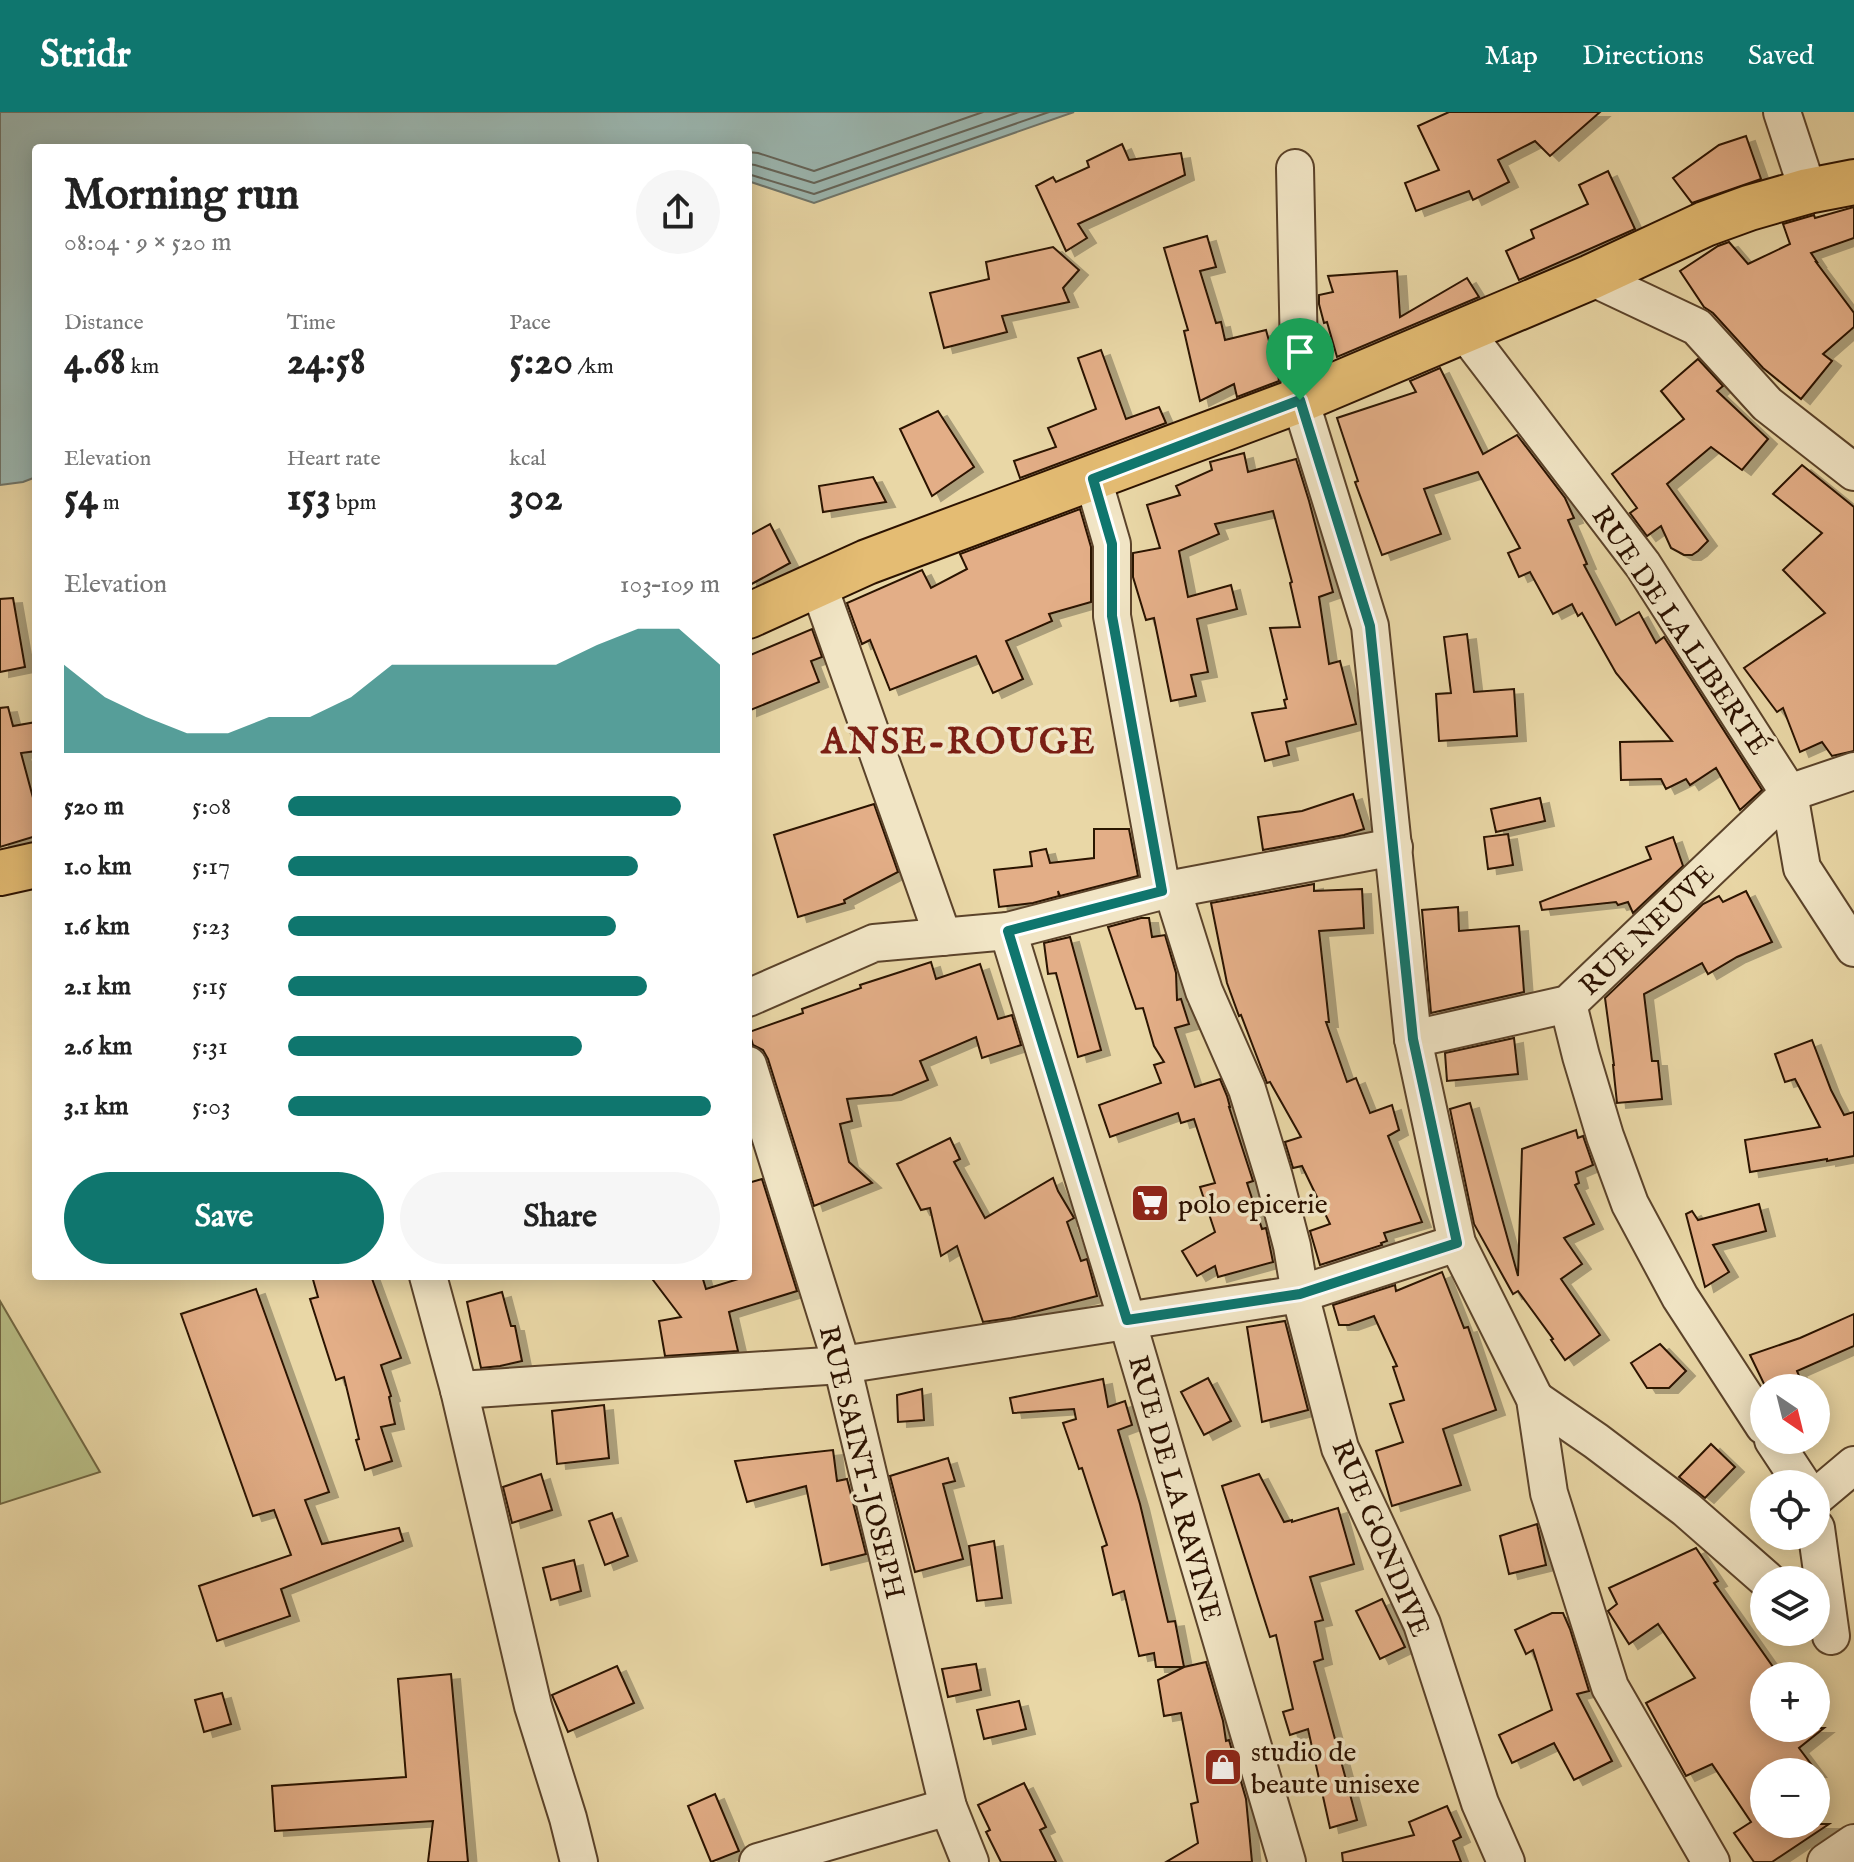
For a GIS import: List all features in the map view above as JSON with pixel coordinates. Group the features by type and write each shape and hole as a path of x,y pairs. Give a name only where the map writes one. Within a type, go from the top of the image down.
{"main road":[{"path":"752,614 867,562 1300,400 1465,332 1705,224 1808,191 1854,182"},
{"path":"0,873 32,866"}],"street":[{"path":"1782,112 1808,191"},
{"path":"1295,168 1300,400 1370,626 1413,1039 1457,1243 1535,1399 1549,1493 1610,1687 1711,1862"},
{"path":"1591,277 1697,327 1767,404 1854,472"},
{"name":"RUE DE LA LIBERTÉ","path":"1465,332 1643,565 1789,793 1802,868 1854,948"},
{"name":"RUE GONDIVE","path":"1093,479 1112,544 1112,616 1167,890 1204,991 1247,1089 1274,1177 1300,1294 1340,1448 1422,1624 1480,1803 1506,1862"},
{"path":"818,584 943,937"},
{"name":"RUE NEUVE","path":"1413,1039 1568,1004 1789,793 1854,771"},
{"path":"752,996 874,943 1008,931 1167,890 1394,847"},
{"name":"RUE DE LA RAVINE","path":"1008,931 1287,1862"},
{"path":"1568,1004 1605,1136 1630,1204 1680,1297 1750,1404"},
{"name":"RUE SAINT-JOSEPH","path":"752,1078 842,1365 948,1807 970,1862"},
{"path":"459,1390 842,1365 1300,1294 1457,1243"},
{"path":"429,1280 459,1390 533,1706 579,1862"},
{"path":"1535,1399 1686,1509 1751,1566"},
{"path":"1830,1485 1854,1465"},
{"path":"1820,1550 1834,1637"},
{"path":"758,1862 948,1807"},
{"path":"1826,1862 1854,1843"}],"green space":[{"path":"0,1301 100,1472 0,1504"}],"water":[{"path":"0,112 1074,112 814,203 752,182 752,144 32,144 32,479 0,485"}],"building":[{"path":"1449,112 1600,112 1550,156 1535,141 1498,160 1509,182 1473,200 1469,191 1416,211 1405,183 1439,170 1418,126"},
{"path":"1746,136 1761,179 1692,203 1673,178 1719,145"},
{"path":"1122,144 1129,160 1181,153 1185,175 1078,224 1087,238 1066,251 1036,186 1053,177 1056,182 1089,167 1087,161"},
{"path":"1608,171 1635,229 1519,280 1506,251 1534,238 1531,230 1588,204 1579,185"},
{"path":"1854,207 1854,238 1811,253 1854,313 1854,327 1823,354 1832,361 1801,399 1763,368 1704,307 1680,271 1729,242 1748,264 1790,244 1783,224"},
{"path":"1207,236 1216,267 1200,271 1216,323 1221,322 1225,340 1266,330 1279,381 1237,397 1234,384 1200,401 1184,331 1188,330 1164,248"},
{"path":"1053,247 1079,270 1063,288 1069,302 1002,316 1007,332 944,348 930,293 989,279 986,262"},
{"path":"1397,271 1400,317 1467,278 1479,297 1337,357 1319,304 1319,295 1333,292 1328,276"},
{"path":"1101,350 1126,419 1159,407 1166,423 1020,478 1014,461 1056,447 1048,428 1096,409 1078,358"},
{"path":"1698,359 1723,386 1717,391 1768,439 1742,470 1711,447 1667,484 1708,541 1692,555 1684,555 1671,548 1661,526 1647,536 1630,513 1637,508 1612,474 1684,419 1661,391"},
{"path":"1440,368 1483,454 1517,435 1565,498 1574,518 1568,520 1587,564 1584,565 1616,625 1639,612 1656,643 1664,637 1762,790 1740,810 1716,768 1690,785 1686,779 1666,789 1661,779 1621,780 1620,742 1672,741 1616,673 1582,613 1578,616 1572,604 1553,614 1530,572 1519,577 1508,553 1520,548 1478,472 1424,489 1441,534 1382,555 1355,482 1358,481 1337,418 1416,392 1410,381"},
{"path":"938,411 974,467 932,496 900,429"},
{"path":"1244,453 1248,472 1296,459 1333,592 1319,597 1329,664 1340,661 1356,724 1286,742 1289,755 1265,761 1252,713 1286,708 1284,700 1287,699 1270,628 1300,627 1292,582 1273,511 1215,524 1219,534 1179,551 1188,597 1231,585 1237,609 1197,619 1208,672 1191,675 1196,696 1171,701 1154,618 1146,620 1133,577 1133,553 1160,548 1147,505 1180,495 1176,486 1212,470 1210,462"},
{"path":"1802,465 1854,507 1854,751 1832,756 1822,742 1800,752 1783,708 1777,712 1744,668 1825,613 1783,570 1822,533 1773,494"},
{"path":"873,477 886,502 823,512 819,486"},
{"path":"1080,509 1091,547 1091,602 1049,614 1052,621 1006,641 1023,679 993,693 976,656 890,690 870,640 862,644 847,603 922,570 931,588 967,569 960,554"},
{"path":"770,524 790,563 752,584 752,534"},
{"path":"13,598 25,667 0,672 0,599"},
{"path":"812,629 822,657 811,661 819,682 752,709 752,654"},
{"path":"1467,634 1474,692 1514,689 1517,736 1439,741 1436,694 1451,693 1444,637"},
{"path":"8,707 13,726 32,723 32,752 21,753 32,794 32,837 0,847 0,708"},
{"path":"1353,794 1364,829 1263,850 1258,817 1302,811"},
{"path":"1540,798 1545,821 1496,832 1491,809"},
{"path":"874,804 898,872 844,900 845,903 798,917 774,835"},
{"path":"1094,829 1129,829 1138,876 1060,896 1058,891 1059,896 1033,903 999,907 994,870 1032,866 1030,852 1046,849 1050,863 1094,858"},
{"path":"1508,834 1513,865 1488,869 1484,837"},
{"path":"1673,837 1683,866 1633,913 1628,902 1542,910 1540,902 1651,859 1646,847"},
{"path":"1314,884 1314,891 1362,889 1364,928 1319,931 1329,1022 1326,1022 1347,1082 1356,1078 1370,1113 1392,1105 1399,1130 1388,1136 1422,1222 1384,1233 1387,1241 1382,1245 1320,1265 1310,1231 1330,1224 1302,1166 1293,1168 1285,1142 1301,1137 1270,1082 1267,1083 1239,1016 1227,983 1211,903"},
{"path":"1746,891 1772,942 1708,974 1702,963 1644,994 1652,1061 1658,1061 1662,1099 1617,1103 1605,998 1703,904 1719,896 1723,902"},
{"path":"1458,907 1459,931 1519,926 1524,992 1431,1013 1422,910"},
{"path":"1149,918 1152,937 1165,935 1176,973 1177,1000 1181,999 1189,1024 1175,1028 1195,1087 1220,1079 1227,1096 1253,1181 1247,1183 1262,1229 1266,1228 1273,1262 1218,1277 1215,1266 1197,1276 1182,1251 1215,1232 1200,1187 1215,1183 1194,1119 1181,1123 1178,1113 1110,1137 1099,1105 1161,1083 1154,1065 1164,1062 1154,1046 1143,1008 1136,1009 1108,927"},
{"path":"1070,937 1101,1050 1078,1057 1056,973 1048,974 1044,943"},
{"path":"931,962 936,979 980,964 998,1019 1012,1015 1021,1045 982,1058 976,1037 920,1061 928,1080 892,1095 847,1099 852,1121 840,1124 849,1162 872,1183 814,1206 768,1059 763,1050 753,1045 752,1031 803,1013 802,1009 861,988 860,985"},
{"path":"1514,1038 1518,1074 1447,1081 1445,1053"},
{"path":"1812,1040 1844,1115 1854,1112 1854,1156 1750,1172 1745,1140 1820,1127 1795,1079 1785,1082 1775,1054"},
{"path":"1470,1103 1518,1276 1522,1149 1576,1130 1578,1138 1583,1136 1593,1165 1576,1172 1579,1183 1575,1185 1594,1224 1564,1238 1582,1264 1561,1279 1600,1335 1565,1360 1518,1291 1513,1294 1474,1224 1450,1109"},
{"path":"950,1138 960,1159 954,1162 985,1218 1053,1178 1074,1218 1067,1222 1081,1261 1087,1259 1097,1296 983,1322 957,1246 941,1256 930,1208 921,1210 897,1164"},
{"path":"762,1179 797,1291 729,1312 738,1351 665,1356 659,1321 681,1317 653,1280 703,1280 706,1289 735,1280 752,1280 752,1182"},
{"path":"1759,1204 1766,1231 1713,1245 1729,1272 1705,1287 1686,1214 1692,1211 1698,1220"},
{"path":"1442,1272 1464,1328 1468,1327 1496,1410 1443,1429 1461,1485 1392,1506 1376,1451 1403,1442 1390,1404 1404,1400 1393,1367 1397,1366 1374,1316 1349,1325 1339,1325 1333,1305 1395,1285 1396,1291"},
{"path":"313,1280 372,1280 401,1358 381,1365 391,1396 395,1424 381,1427 392,1461 365,1470 344,1377 336,1380 310,1299 318,1297"},
{"path":"256,1289 329,1492 305,1500 322,1544 399,1528 403,1541 281,1589 290,1616 217,1641 199,1586 291,1555 274,1510 253,1516 181,1314"},
{"path":"502,1292 511,1326 515,1326 522,1361 481,1368 467,1302"},
{"path":"1854,1314 1854,1346 1797,1371 1798,1374 1759,1374 1750,1355 1800,1338"},
{"path":"1285,1321 1308,1410 1262,1422 1247,1327"},
{"path":"1660,1344 1686,1371 1669,1388 1647,1388 1631,1363"},
{"path":"1208,1378 1231,1421 1204,1435 1181,1392"},
{"path":"1103,1379 1108,1407 1125,1401 1132,1425 1118,1430 1140,1504 1168,1622 1175,1621 1184,1667 1156,1667 1154,1653 1139,1656 1124,1591 1113,1595 1102,1547 1107,1545 1082,1468 1079,1469 1063,1423 1076,1419 1074,1409 1013,1413 1010,1398"},
{"path":"922,1389 924,1420 898,1422 897,1395"},
{"path":"604,1405 609,1458 557,1464 552,1411"},
{"path":"1711,1444 1735,1467 1705,1498 1679,1477"},
{"path":"833,1450 837,1481 847,1479 866,1554 822,1565 806,1486 747,1502 735,1461"},
{"path":"948,1458 955,1481 943,1484 963,1559 915,1572 890,1476"},
{"path":"541,1474 552,1510 512,1523 503,1487"},
{"path":"1259,1474 1284,1522 1338,1508 1354,1564 1310,1577 1323,1620 1315,1622 1323,1659 1314,1662 1357,1820 1330,1828 1308,1729 1290,1735 1283,1712 1293,1709 1276,1635 1270,1637 1222,1486"},
{"path":"612,1513 628,1556 605,1565 589,1521"},
{"path":"1537,1524 1546,1565 1509,1574 1500,1536"},
{"path":"994,1541 1002,1598 977,1601 969,1546"},
{"path":"1696,1548 1718,1581 1714,1583 1750,1634 1750,1646 1758,1646 1770,1662 1750,1662 1750,1742 1806,1742 1799,1748 1806,1758 1750,1758 1750,1821 1712,1764 1686,1776 1646,1703 1695,1678 1658,1624 1629,1644 1608,1611 1617,1604 1609,1588"},
{"path":"574,1560 581,1591 551,1600 543,1568"},
{"path":"1382,1599 1405,1647 1380,1659 1356,1611"},
{"path":"1552,1613 1563,1613 1570,1629 1589,1691 1577,1694 1612,1761 1574,1780 1554,1743 1512,1763 1499,1735 1552,1710 1533,1650 1526,1654 1515,1630"},
{"path":"1206,1662 1226,1741 1229,1740 1246,1799 1252,1862 1166,1862 1198,1843 1191,1804 1198,1802 1181,1713 1164,1716 1158,1680 1184,1667"},
{"path":"976,1664 981,1690 948,1697 942,1669"},
{"path":"617,1666 634,1703 568,1732 552,1695"},
{"path":"451,1674 468,1862 428,1862 433,1821 275,1831 272,1786 406,1777 398,1679"},
{"path":"222,1693 231,1724 204,1732 195,1700"},
{"path":"1019,1701 1026,1729 984,1739 977,1710"},
{"path":"1024,1783 1046,1827 1040,1830 1056,1862 1001,1862 986,1832 990,1830 978,1805"},
{"path":"715,1794 739,1851 711,1862 688,1806"},
{"path":"1447,1806 1461,1837 1453,1841 1461,1862 1343,1862 1342,1853 1414,1835 1409,1822"},
{"path":"1750,1823 1750,1838 1808,1838 1772,1862 1754,1862 1734,1833"}],"place":[{"name":"polo epicerie","path":"1150,1203"},
{"name":"studio de beaute unisexe","path":"1223,1767"}],"district":[{"name":"ANSE-ROUGE","path":"959,740"}],"route":[{"path":"1300,400 1370,626 1413,1039 1457,1243 1300,1294 1127,1320 1008,931 1162,891 1112,616 1112,544 1093,479 1300,400"}]}
